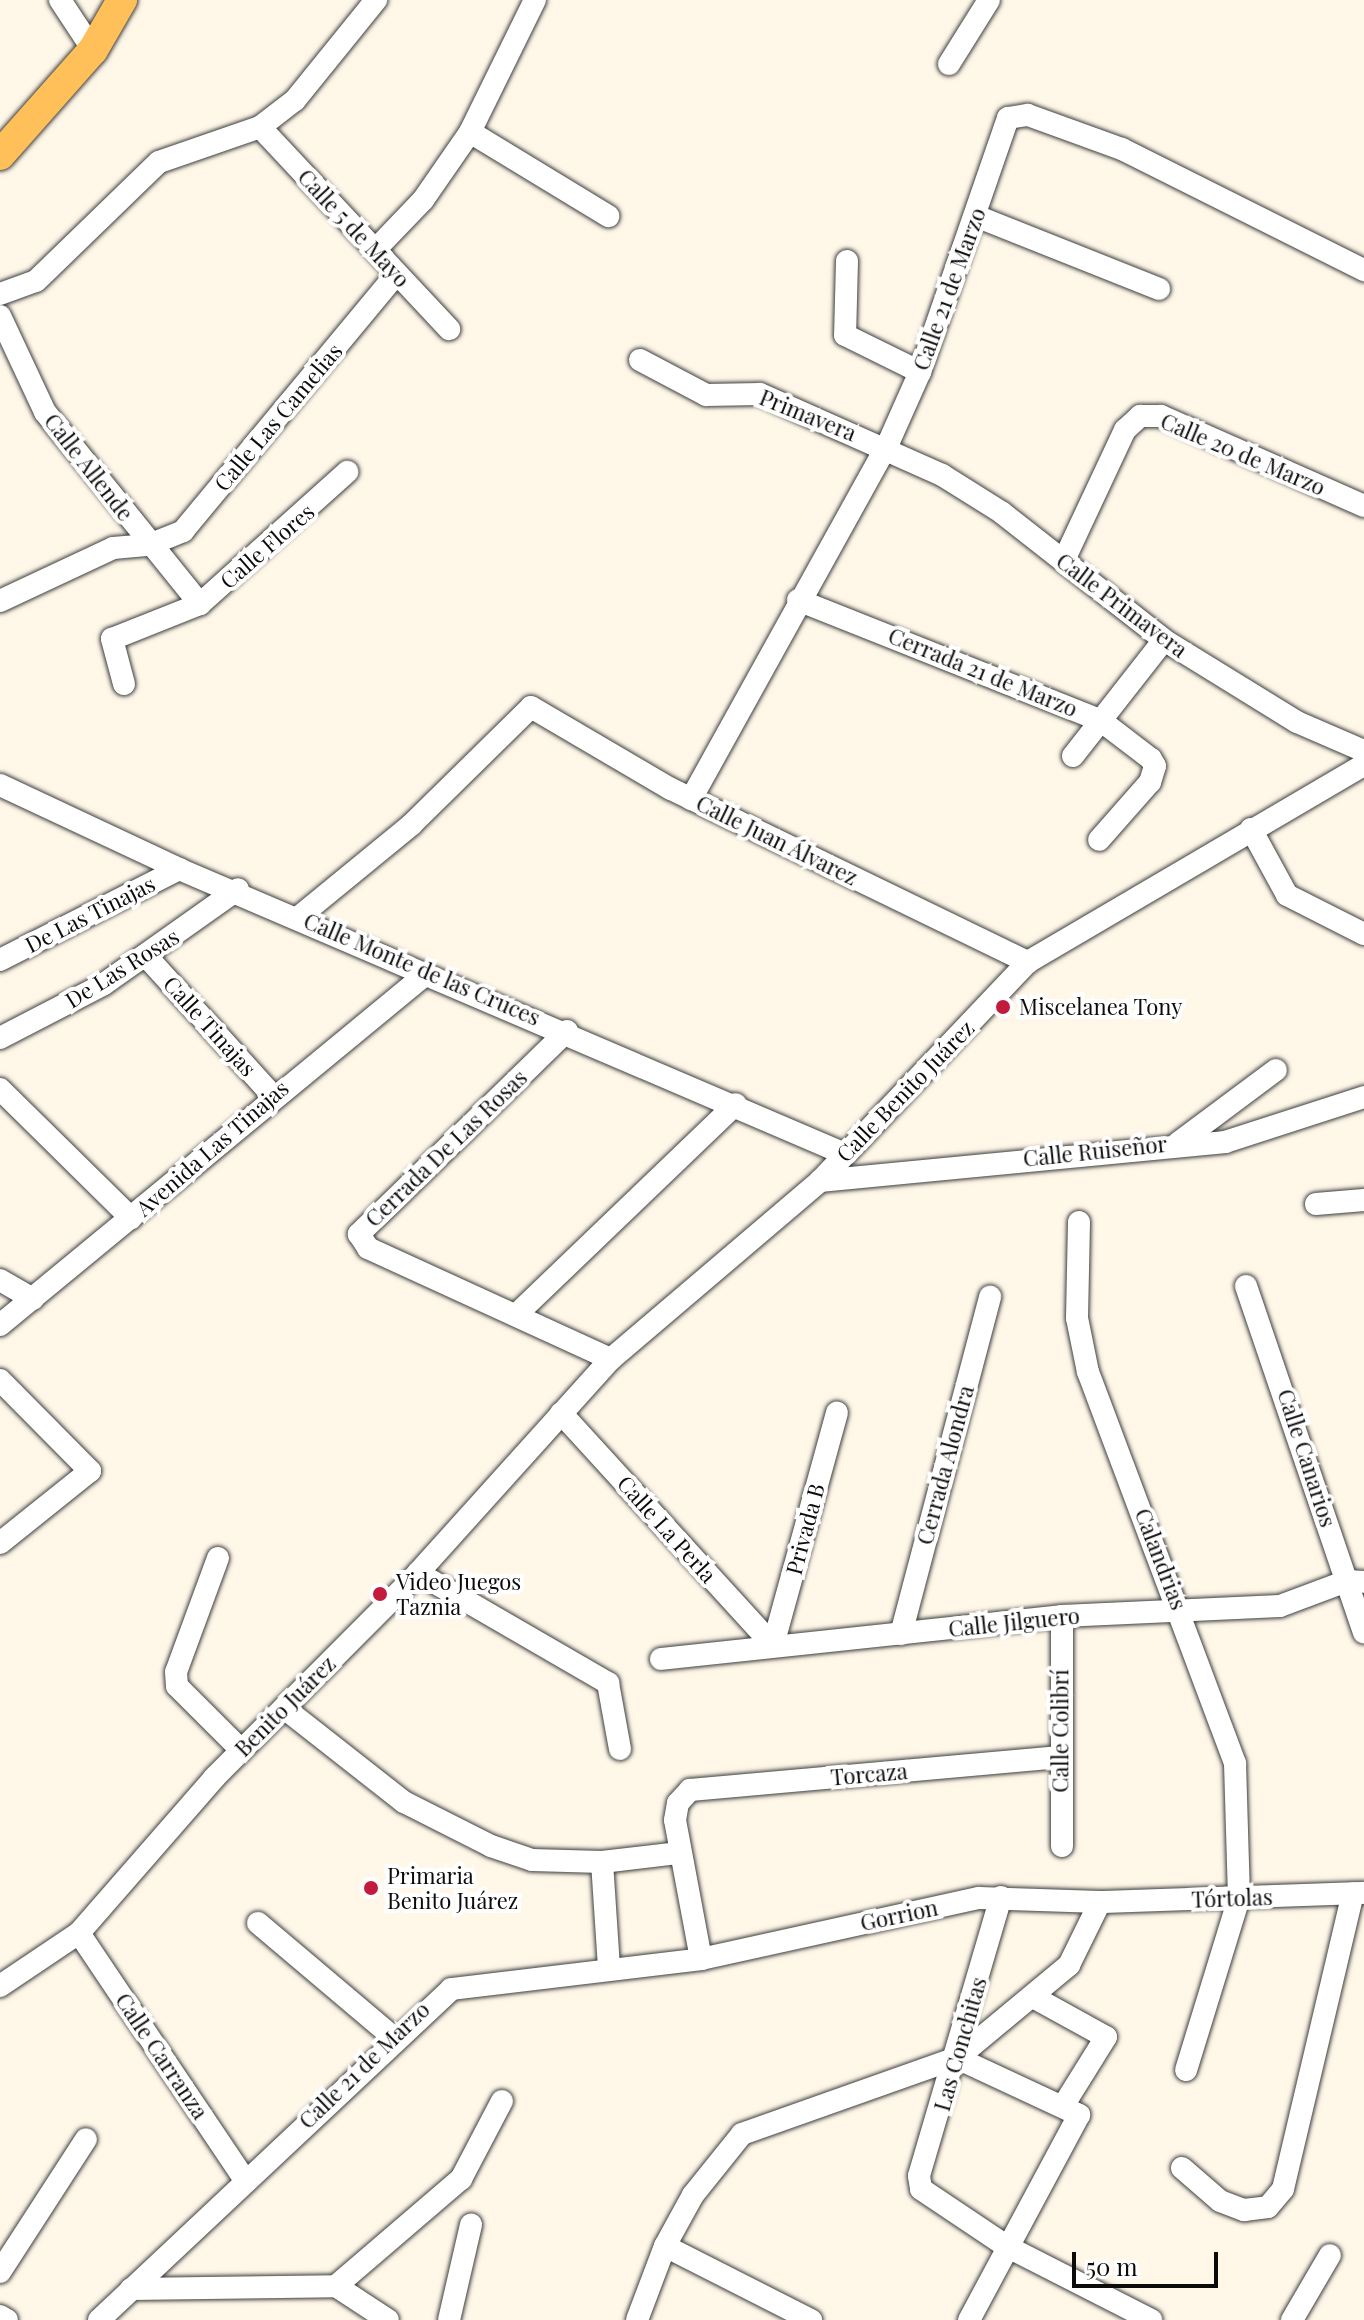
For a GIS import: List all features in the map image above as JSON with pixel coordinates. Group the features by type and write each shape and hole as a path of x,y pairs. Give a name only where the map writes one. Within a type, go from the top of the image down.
{"main road":[{"path":"0,155 93,50 122,0"}],"street":[{"path":"60,0 93,50"},
{"path":"0,294 36,281 159,162 260,127 312,82 376,0"},
{"path":"376,249 423,200 470,132 535,0"},
{"path":"949,64 989,0"},
{"name":"Calle 21 de Marzo","path":"691,799 798,600 887,446 920,372 976,216 1001,128 1012,115 1028,115 1122,149 1364,270"},
{"name":"Calle 5 de Mayo","path":"260,127 449,329"},
{"path":"470,132 608,216"},
{"path":"976,216 1159,289"},
{"path":"847,261 845,335 920,372"},
{"name":"Calle Las Camelias","path":"0,601 113,548 149,545 183,531 396,274"},
{"name":"Calle Allende","path":"0,316 45,412 149,545 200,604"},
{"name":"Primavera","path":"640,360 706,395 760,394 887,446"},
{"name":"Calle 20 de Marzo","path":"1064,560 1125,430 1140,416 1161,416 1364,506"},
{"name":"Calle Primavera","path":"887,446 1001,512 1164,640 1297,722 1364,751"},
{"name":"Calle Flores","path":"200,604 341,480"},
{"name":"Cerrada 21 de Marzo","path":"798,600 1100,720 1155,766 1150,782 1099,840"},
{"path":"124,684 112,639 200,604"},
{"path":"1073,756 1164,640"},
{"name":"Calle Juan Álvarez","path":"300,916 411,825 531,707 691,799 1028,962"},
{"name":"Calle Benito Juárez","path":"561,1413 611,1359 820,1181 1028,962 1364,765"},
{"name":"Calle Monte de las Cruces","path":"0,785 179,869 238,889 426,974 567,1031 845,1154"},
{"path":"1251,829 1287,895 1364,934"},
{"name":"De Las Tinajas","path":"0,960 179,869"},
{"name":"De Las Rosas","path":"0,1038 147,957 238,889"},
{"name":"Calle Tinajas","path":"147,957 272,1095"},
{"name":"Avenida Las Tinajas","path":"0,1325 131,1218 272,1095 426,974"},
{"name":"Cerrada De Las Rosas","path":"567,1031 359,1234 368,1248 611,1359"},
{"path":"1178,1143 1276,1070"},
{"path":"0,1089 131,1218"},
{"name":"Calle Ruiseñor","path":"820,1181 1252,1137 1364,1097"},
{"path":"517,1314 736,1104"},
{"path":"1316,1204 1364,1200"},
{"name":"Calandrias","path":"1079,1222 1077,1318 1088,1372 1181,1610 1235,1763 1239,1898 1186,2070"},
{"path":"0,1280 33,1299"},
{"name":"Calle Canarios","path":"1246,1286 1356,1581 1364,1632"},
{"name":"Cerrada Alondra","path":"901,1634 990,1297"},
{"path":"0,1380 90,1471 0,1543"},
{"name":"Benito Juárez","path":"0,1986 79,1933 241,1750 418,1573 561,1413"},
{"name":"Calle La Perla","path":"561,1413 773,1645"},
{"name":"Privada B","path":"773,1645 837,1413"},
{"path":"218,1558 176,1672 177,1686 241,1750"},
{"path":"418,1573 608,1683 620,1749"},
{"name":"Calle Jilguero","path":"661,1659 1062,1616 1280,1606 1356,1581"},
{"name":"Calle Colibrí","path":"1062,1616 1058,1757 1062,1846"},
{"path":"284,1708 404,1802 451,1827 532,1860 602,1862 679,1853 701,1959"},
{"name":"Torcaza","path":"679,1853 675,1820 682,1795 1058,1757"},
{"path":"602,1862 609,1968"},
{"path":"1182,2168 1220,2201 1244,2210 1268,2207 1283,2189 1359,1893"},
{"name":"Tórtolas","path":"1100,1902 1359,1893"},
{"name":"Gorrion","path":"701,1959 1001,1897 1100,1902"},
{"name":"Las Conchitas","path":"1001,1897 957,2058 919,2176 921,2189 1006,2246"},
{"path":"637,2320 665,2246 711,2169 742,2134 957,2058 1035,1998 1076,1956 1100,1902"},
{"path":"258,1923 393,2037"},
{"name":"Calle Carranza","path":"79,1933 244,2179"},
{"name":"Calle 21 de Marzo","path":"99,2320 393,2037 451,1989 701,1959"},
{"path":"969,2320 1106,2037 1035,1998"},
{"path":"957,2058 1071,2111"},
{"path":"336,2286 461,2179 502,2101"},
{"path":"0,2272 86,2139"},
{"path":"449,2320 471,2225"},
{"path":"665,2246 811,2320"},
{"path":"1006,2246 1151,2320"},
{"path":"1292,2320 1330,2255"},
{"path":"131,2289 336,2286 388,2320"},
{"path":"0,2316 7,2320"}],"place":[{"name":"Miscelanea Tony","path":"1003,1007"},
{"name":"Video Juegos Taznia","path":"380,1594"},
{"name":"Primaria Benito Juárez","path":"371,1888"}]}
